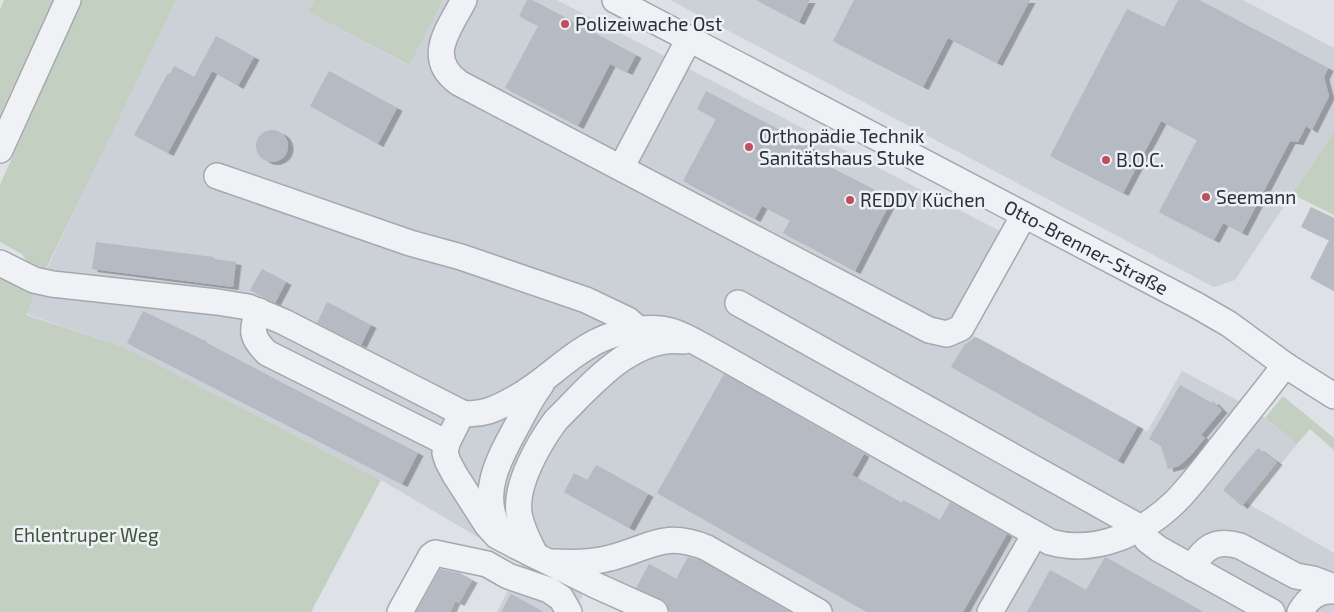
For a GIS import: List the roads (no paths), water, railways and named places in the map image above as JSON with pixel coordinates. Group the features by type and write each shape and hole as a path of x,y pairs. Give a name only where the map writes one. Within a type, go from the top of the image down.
{"street":[{"path":"0,150 68,0"},
{"path":"464,0 441,45 440,56 443,67 459,83 929,330 946,334 961,328 1024,215"},
{"name":"Otto-Brenner-Straße","path":"615,0 647,7 689,39 1211,313 1285,365 1334,396"},
{"path":"621,168 689,39"},
{"path":"217,176 410,243 461,257 583,298 628,320 638,328"},
{"path":"0,263 34,280 52,284 217,302 259,311 462,413 473,415 482,414 524,394 587,346 638,328 669,331 680,334 712,351 1035,534 1050,542 1061,544 1078,545 1118,539 1141,528 1178,499 1285,365"},
{"path":"738,303 1141,528 1144,536 1151,544 1272,612"},
{"path":"259,311 253,331 256,342 266,353 447,443"},
{"path":"712,351 690,342 678,340 664,342 641,348 611,367 556,420 536,452 520,492 518,511 523,528 542,559 564,563 608,559 668,540 691,541 819,612"},
{"name":"Otto-Brenner-Straße","path":"1285,365 1334,411"},
{"path":"514,545 499,530 493,517 490,505 492,483 497,464 506,445 544,380"},
{"path":"462,413 447,443 445,453 448,462 483,520 497,536 654,612"},
{"path":"990,612 1035,534"},
{"path":"1192,568 1203,551 1208,547 1222,543 1232,544 1240,546 1296,576 1313,579 1334,587"},
{"path":"400,612 430,556 435,553 487,564 508,576 550,590 561,598 570,612"},
{"path":"1300,612 1305,604 1317,593 1328,590 1334,591"}],"place":[{"name":"Polizeiwache Ost","path":"565,24"},
{"name":"Orthopädie Technik Sanitätshaus Stuke","path":"749,147"},
{"name":"B.O.C.","path":"1106,160"},
{"name":"Seemann","path":"1206,197"},
{"name":"REDDY Küchen","path":"850,200"}],"park label":[{"name":"Ehlentruper Weg","path":"86,535"}]}
